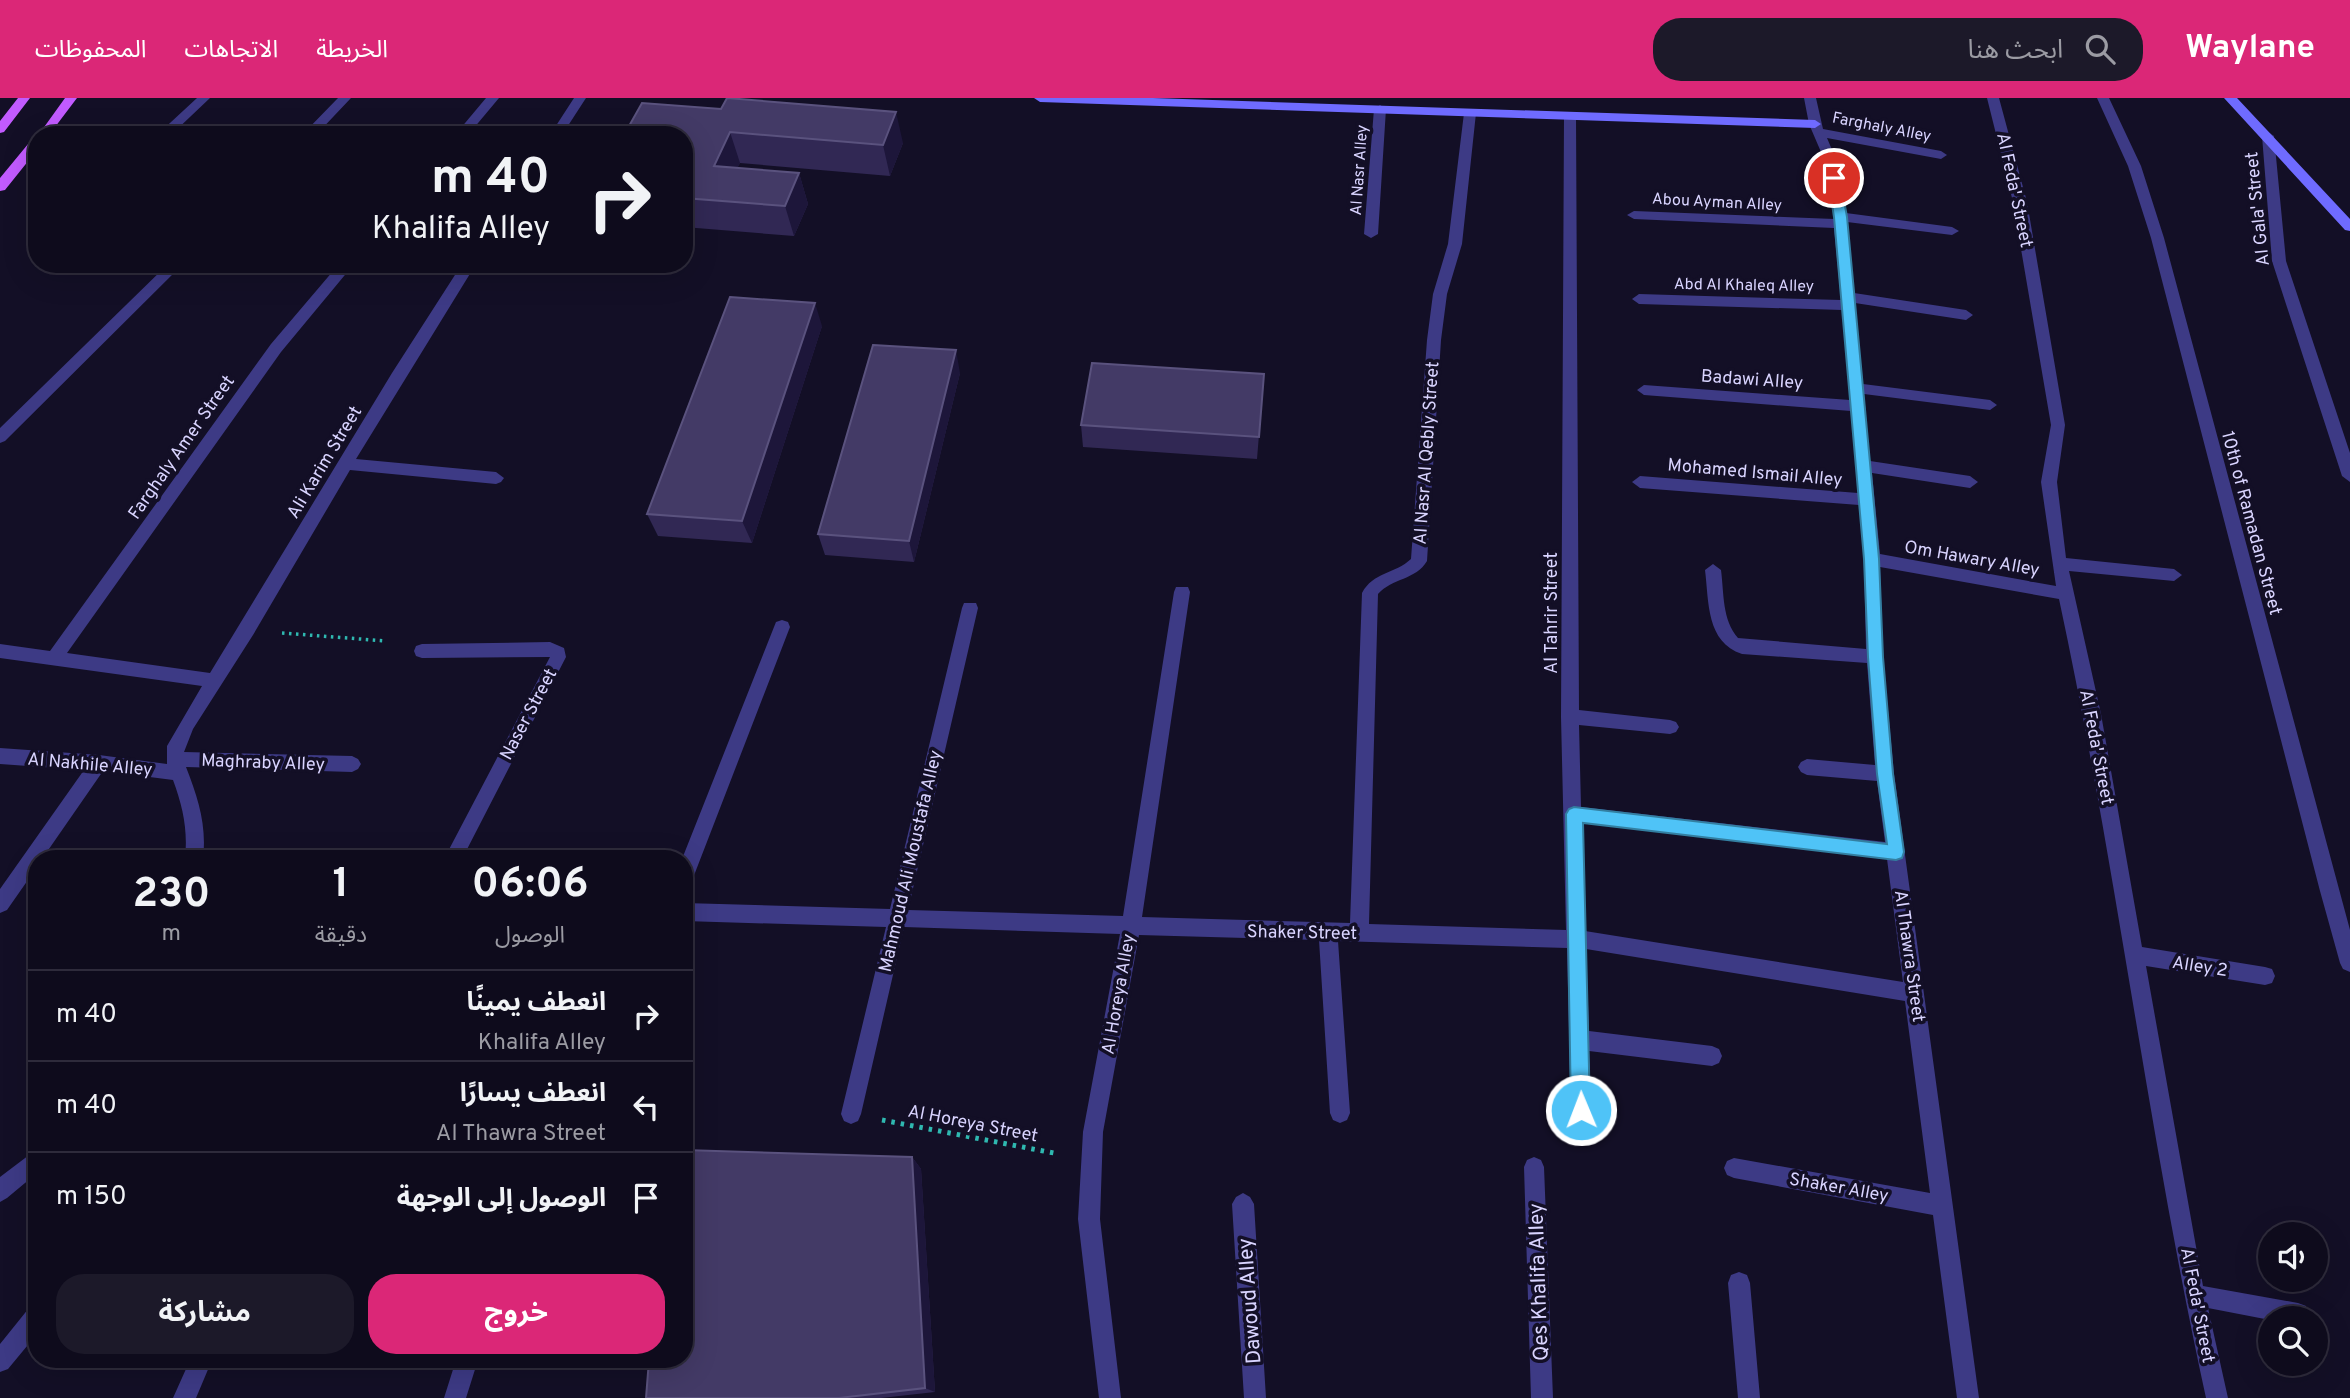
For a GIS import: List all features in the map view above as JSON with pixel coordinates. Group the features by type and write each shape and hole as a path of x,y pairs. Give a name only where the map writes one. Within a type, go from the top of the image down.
{"main road":[{"path":"0,128 24,98"},
{"path":"49,126 71,98"},
{"path":"0,187 28,152"}],"street":[{"path":"173,126 204,98"},
{"path":"317,126 345,98"},
{"path":"469,126 493,98"},
{"path":"562,126 580,98"},
{"path":"1040,98 1570,116 1816,128"},
{"name":"Al Thawra Street","path":"1810,98 1816,128 1830,159 1841,221 1872,559 1875,657 1885,774 1968,1398"},
{"name":"Al Feda' Street","path":"1993,98 2020,202 2058,425 2049,482 2059,564 2092,714 2194,1295 2217,1398"},
{"name":"10th of Ramadan Street","path":"2103,98 2123,134 2137,173 2219,471 2321,865 2350,963"},
{"path":"2230,98 2350,227"},
{"name":"Al Nasr Alley","path":"1371,234 1380,109"},
{"name":"Al Nasr Al Qebly Street","path":"1359,934 1370,593 1374,585 1382,580 1403,575 1419,561 1434,340 1440,294 1455,244 1470,113"},
{"name":"Al Tahrir Street","path":"1570,116 1570,717 1581,1110"},
{"name":"Farghaly Alley","path":"1816,128 1941,155"},
{"name":"Al Gala' Street","path":"2268,136 2279,261 2350,476"},
{"name":"Abou Ayman Alley","path":"1634,215 1841,221 1952,231"},
{"path":"0,437 167,273"},
{"name":"Farghaly Amer Street","path":"54,658 276,348 338,273"},
{"name":"Ali Karim Street","path":"177,766 176,746 187,724 463,273"},
{"name":"Abd Al Khaleq Alley","path":"1639,299 1847,301 1966,315"},
{"path":"1855,388 1990,405"},
{"name":"Badawi Alley","path":"1644,390 1857,406"},
{"path":"345,464 496,478"},
{"path":"1863,466 1970,482"},
{"name":"Mohamed Ismail Alley","path":"1640,482 1866,500"},
{"name":"Om Hawary Alley","path":"1872,559 2066,594"},
{"path":"2059,564 2174,575"},
{"path":"1713,570 1722,633 1729,643 1742,648 1875,657"},
{"name":"Al Horeya Alley","path":"1110,1398 1089,1219 1093,1132 1131,927 1182,592"},
{"name":"Mahmoud Ali Moustafa Alley","path":"851,1114 895,919 971,608"},
{"path":"693,855 782,627"},
{"name":"Naser Street","path":"422,651 550,649 558,653 458,850"},
{"path":"0,650 215,681"},
{"path":"1570,717 1670,727"},
{"name":"Al Nakhile Alley","path":"0,757 177,766"},
{"path":"38,850 99,763"},
{"name":"Maghraby Alley","path":"177,766 352,764"},
{"path":"177,766 192,807 195,850"},
{"path":"1807,767 1885,774"},
{"path":"1574,814 1896,852"},
{"path":"0,904 28,864"},
{"name":"Shaker Street","path":"693,912 1328,934 1578,939 1915,992"},
{"path":"1328,934 1340,1113"},
{"name":"Alley 2","path":"2135,956 2265,976"},
{"path":"1579,1040 1712,1056"},
{"path":"0,1191 28,1167"},
{"name":"Qes Khalifa Alley","path":"1534,1167 1542,1398"},
{"name":"Shaker Alley","path":"1734,1168 1943,1206"},
{"name":"Dawoud Alley","path":"1243,1204 1255,1398"},
{"path":"1739,1283 1749,1398"},
{"path":"2194,1295 2258,1307"},
{"path":"0,1361 28,1327"},
{"path":"184,1398 197,1368"},
{"path":"455,1398 464,1368"}],"path":[{"path":"247,630 386,641"},
{"name":"Al Horeya Street","path":"851,1114 1091,1160"}],"building":[{"path":"727,98 896,112 883,145 730,132 714,166 799,173 785,206 693,199 693,126 629,126 642,103 721,109"},
{"path":"730,297 815,303 742,521 647,514"},
{"path":"873,345 956,350 909,541 818,534"},
{"path":"1092,363 1264,374 1259,437 1081,425"},
{"path":"693,1150 912,1157 925,1388 839,1398 646,1398 648,1368 693,1368"}],"route":[{"path":"1581,1110 1574,814 1896,852 1885,774 1875,657 1872,559 1834,178"}]}
